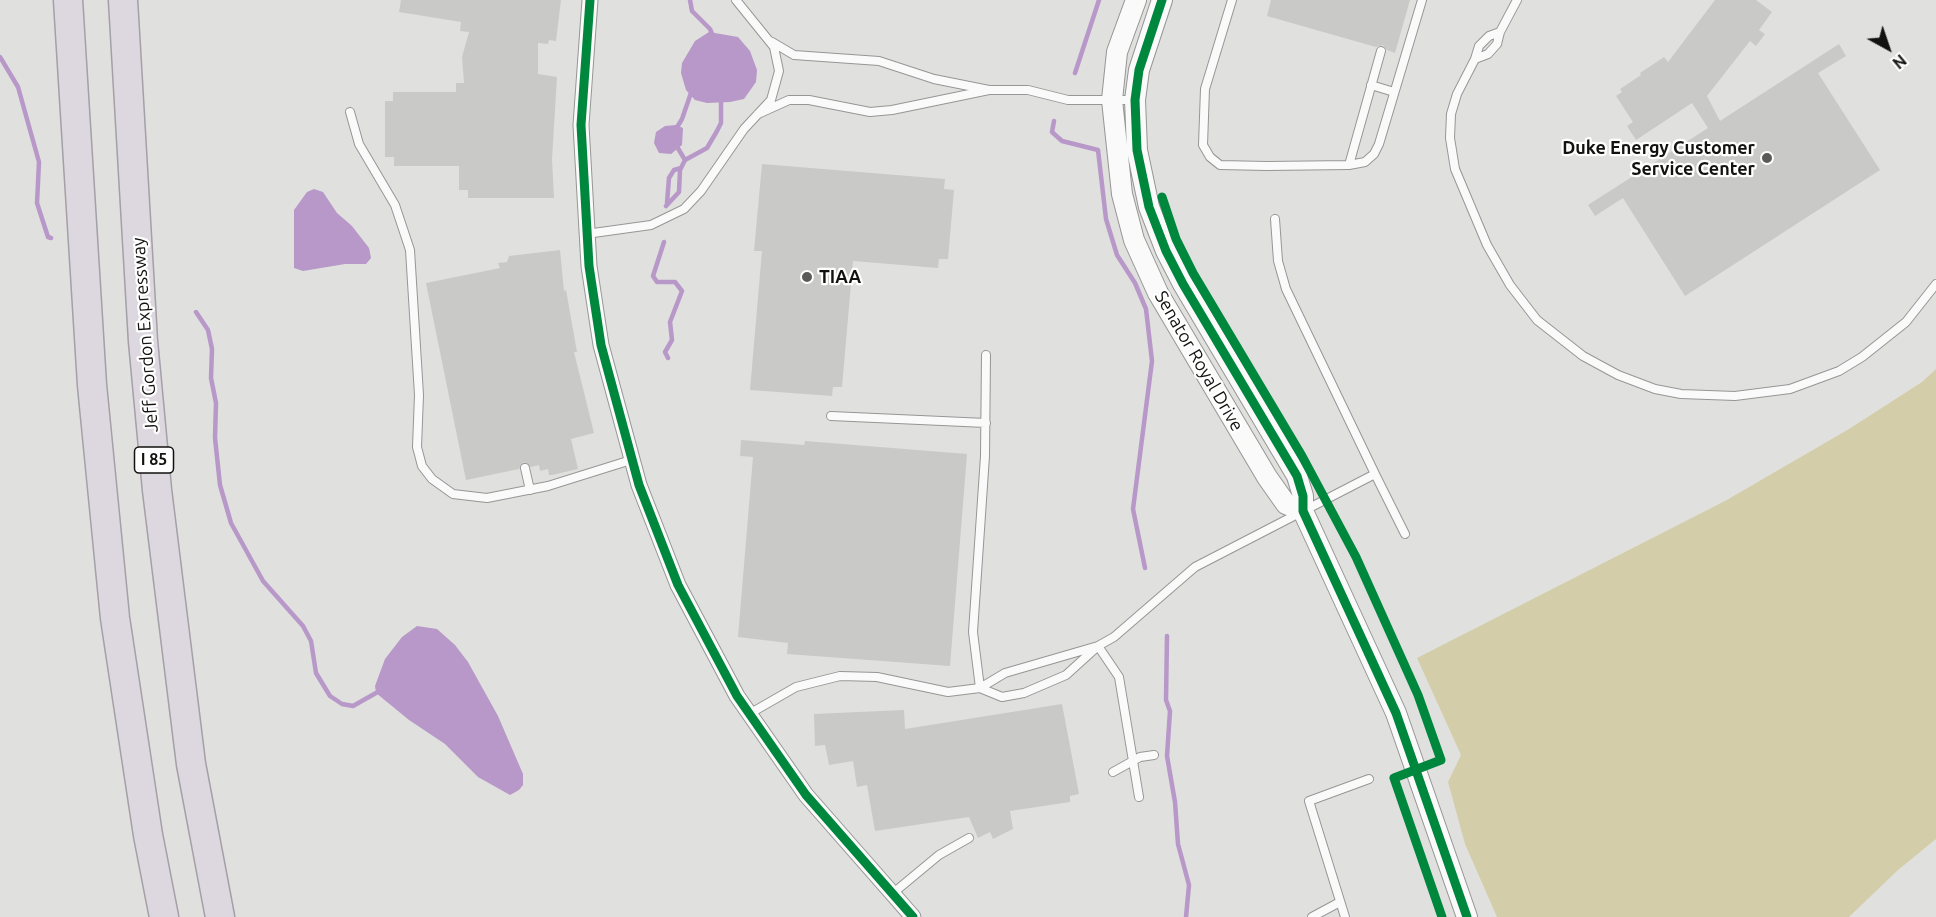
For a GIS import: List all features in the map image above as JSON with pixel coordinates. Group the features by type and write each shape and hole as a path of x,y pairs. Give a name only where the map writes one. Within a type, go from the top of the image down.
{"highway":[{"path":"68,0 92,385 115,618 148,835 164,917"},
{"name":"Jeff Gordon Expressway","path":"123,0 143,341 157,490 188,741 220,917"}],"street":[{"path":"590,0 581,125 586,234 601,345 631,460 674,576 723,672 749,714 813,804 913,917"},
{"name":"Senator Royal Drive","path":"1136,0 1118,52 1112,100 1122,194 1134,240 1158,293 1280,498 1303,511"},
{"name":"Senator Royal Drive","path":"1162,0 1138,70 1135,100 1137,150 1149,207 1166,251 1183,284 1297,476 1303,496 1303,511 1396,713 1467,917"}],"lane":[{"path":"736,0 772,42 794,55 879,61 934,78 989,90"},
{"path":"1232,0 1203,101 1202,140 1210,157 1226,166 1349,165 1365,162 1377,150 1422,0"},
{"path":"1516,0 1500,32 1488,36 1479,46 1457,94 1450,138 1455,169 1487,245 1510,285 1537,320 1583,356 1618,375 1655,389 1681,394 1735,396 1790,389 1839,371 1862,357 1906,322 1936,284"},
{"path":"586,234 651,225 684,208 702,191 758,114 771,100 777,87 778,58 772,42"},
{"path":"1349,165 1381,51"},
{"path":"1371,85 1394,92"},
{"path":"758,114 771,106 795,100 818,101 870,112 892,110 989,90 1028,90 1068,100 1135,100"},
{"path":"350,112 359,144 395,205 410,250 419,395 417,447 422,466 438,485 464,497 487,498 530,490 631,460"},
{"path":"1275,219 1278,261 1286,289 1405,534"},
{"path":"980,687 973,632 986,423 986,355"},
{"path":"831,416 986,423"},
{"path":"525,468 530,490"},
{"path":"980,687 1002,697 1024,693 1066,675 1195,567 1375,474"},
{"path":"749,714 796,687 840,676 877,677 948,693 980,687 1005,673 1098,646"},
{"path":"1098,646 1119,677 1139,797"},
{"path":"1113,772 1133,761 1154,755"},
{"path":"1345,917 1309,801 1369,779"},
{"path":"892,894 939,855 969,838"},
{"path":"1312,917 1340,902"}],"shaded area":[{"path":"709,32 738,37 750,51 757,70 756,82 744,99 707,103 695,100 686,90 681,73 682,63 695,41"},
{"path":"676,125 683,128 682,145 671,154 659,153 654,143 656,132 665,126"},
{"path":"314,189 323,192 337,213 352,226 369,248 371,258 366,264 345,264 303,271 294,268 294,210 307,192"},
{"path":"1936,369 1936,839 1898,870 1849,917 1497,917 1465,844 1448,782 1461,755 1417,658 1725,501 1849,429 1922,382"},
{"path":"417,626 437,629 455,645 468,662 498,716 523,774 523,785 519,790 510,795 478,777 445,744 409,720 376,693 375,686 385,659 402,637"}],"building":[{"path":"401,0 561,0 556,41 549,40 548,44 538,43 538,74 557,77 552,159 554,198 468,198 468,190 459,190 459,166 394,166 394,157 385,157 385,101 393,101 393,92 456,92 456,83 464,83 462,57 469,32 460,31 461,22 399,12"},
{"path":"1271,0 1410,0 1395,53 1387,50 1383,45 1376,47 1267,16"},
{"name":"Duke Energy Customer Service Center","path":"1715,0 1756,0 1772,12 1759,30 1765,34 1756,46 1750,41 1707,96 1720,121 1839,44 1846,56 1818,73 1880,170 1685,296 1623,198 1595,216 1588,205 1708,128 1692,103 1636,140 1627,126 1633,122 1616,96 1622,92 1620,89 1664,57 1668,62"},
{"name":"TIAA","path":"762,164 945,179 944,189 954,190 948,259 939,259 938,268 853,261 842,387 833,387 832,396 750,390 762,251 754,251"},
{"path":"560,250 564,291 566,290 577,352 574,352 594,433 571,439 578,469 549,475 548,469 540,471 539,465 531,467 524,462 519,469 466,480 426,283 500,268 498,263 507,262 509,256"},
{"path":"741,440 804,445 805,441 967,454 950,666 787,654 788,643 738,637 753,457 740,456"},
{"path":"1062,704 1079,794 1070,796 1070,802 1010,811 1013,829 993,839 990,832 978,838 969,817 875,831 867,785 857,787 853,761 829,765 825,745 815,746 814,714 904,710 905,729"}],"waterway":[{"path":"690,0 692,11 710,29 713,36"},
{"path":"1075,73 1099,0"},
{"path":"0,57 18,87 39,162 37,203 48,237 51,238"},
{"path":"676,129 692,90"},
{"path":"666,206 679,192 680,170 685,160 707,148 717,131 721,123 721,98"},
{"path":"1054,121 1052,132 1062,141 1098,150 1106,219 1117,255 1135,283 1146,309 1152,361 1133,509 1145,568"},
{"path":"676,145 685,160"},
{"path":"667,203 669,178 674,170 681,168"},
{"path":"664,242 653,276 657,282 675,282 682,291 670,322 672,340 665,352 668,358"},
{"path":"196,312 208,330 212,349 211,378 216,403 215,438 220,485 231,523 263,581 303,626 311,641 316,673 330,696 342,704 353,706 376,693"},
{"path":"1167,636 1166,700 1170,711 1167,756 1175,802 1178,844 1189,885 1186,917"}],"cycle path":[{"path":"590,0 581,125 589,266 601,345 639,485 678,585 737,696 806,795 913,917"},
{"path":"1162,0 1139,70 1135,100 1137,150 1149,207 1166,251 1183,284 1297,476 1303,496 1303,511 1396,713 1467,917"},
{"path":"1162,197 1176,239 1193,273 1302,456 1356,557 1418,695 1441,760 1394,778 1442,917"}],"place":[{"name":"Duke Energy Customer Service Center","path":"1767,158"},
{"name":"TIAA","path":"807,277"}]}
